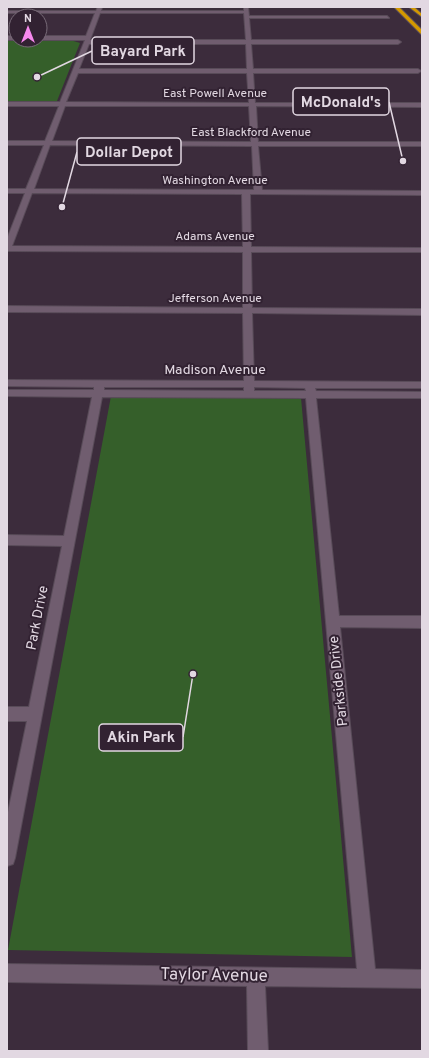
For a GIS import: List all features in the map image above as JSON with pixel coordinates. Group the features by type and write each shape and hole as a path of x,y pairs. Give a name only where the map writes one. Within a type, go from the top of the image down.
{"highway":[{"path":"396,7 422,33"},
{"path":"410,7 422,16"}],"street":[{"path":"7,12 99,10 247,12 387,17"},
{"path":"7,249 99,10"},
{"path":"247,12 258,192"},
{"path":"48,38 249,42 398,42"},
{"path":"75,71 418,71"},
{"name":"East Powell Avenue","path":"7,104 422,105"},
{"name":"East Blackford Avenue","path":"7,143 422,144"},
{"name":"Washington Avenue","path":"7,190 422,193"},
{"path":"246,192 249,389"},
{"name":"Adams Avenue","path":"7,249 422,250"},
{"name":"Jefferson Avenue","path":"7,309 422,312"},
{"name":"Madison Avenue","path":"7,382 99,388 311,390 422,395"},
{"name":"Madison Avenue","path":"311,390 422,385"},
{"name":"Madison Avenue","path":"7,393 99,388"},
{"name":"Park Drive","path":"7,858 99,388"},
{"name":"Parkside Drive","path":"311,390 367,978"},
{"path":"7,540 69,540"},
{"path":"333,621 422,622"},
{"path":"7,714 35,714"},
{"name":"Taylor Avenue","path":"7,973 422,979"},
{"path":"256,977 258,1051"}],"green space":[{"path":"7,39 8,48 48,48 48,39 67,39 80,43 57,101 7,102"},
{"path":"111,396 301,398 352,957 8,950"}],"place":[{"name":"Bayard Park","path":"37,77"},
{"name":"McDonald's","path":"403,161"},
{"name":"Dollar Depot","path":"62,207"},
{"name":"Akin Park","path":"193,674"}]}
